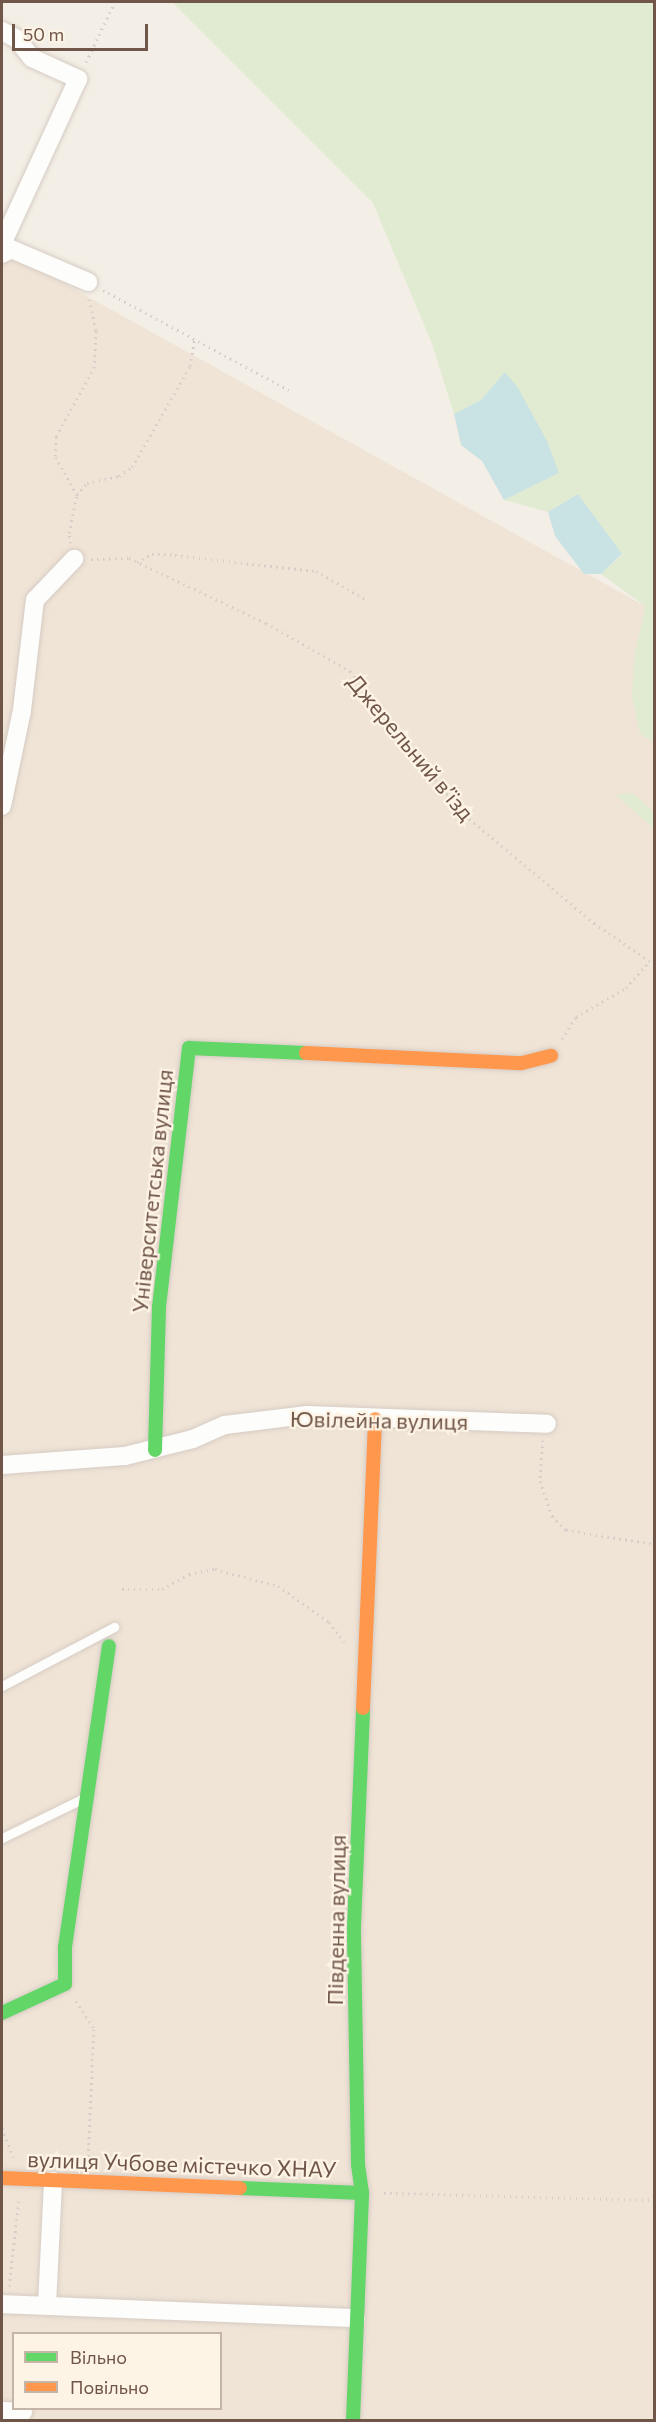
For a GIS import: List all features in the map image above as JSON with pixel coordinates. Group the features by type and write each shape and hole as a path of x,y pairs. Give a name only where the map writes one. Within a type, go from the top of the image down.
{"street":[{"path":"2,32 17,39 32,58 78,79 2,244"},
{"path":"2,254 11,249 88,282"},
{"path":"2,806 22,710 35,600 74,559"},
{"name":"Університетська вулиця","path":"155,1450 159,1307 189,1048 522,1063 551,1056"},
{"name":"Ювілейна вулиця","path":"2,1465 125,1456 193,1440 225,1425 307,1415 547,1424"},
{"name":"Південна вулиця","path":"353,2421 362,2193 358,2165 354,1926 375,1419"},
{"path":"2,2013 65,1984 65,1947 89,1796 109,1646"},
{"name":"вулиця Учбове містечко ХНАУ","path":"2,2178 362,2193"},
{"path":"47,2305 53,2181"},
{"path":"4,2304 356,2318"},
{"path":"2,2411 23,2412"}],"lane":[{"path":"2,1686 114,1627"},
{"path":"2,1838 89,1796"}],"path":[{"path":"78,79 115,2"},
{"path":"88,282 289,390"},
{"path":"77,495 56,456 56,436 94,368 96,330 88,282"},
{"path":"74,559 69,533 77,495 87,483 119,476 132,467 190,366 195,339"},
{"path":"137,562 152,554 176,555 316,571 365,599"},
{"name":"Джерельний в’їзд","path":"74,559 129,558 266,623 350,671 460,811 594,923 654,964"},
{"path":"551,1056 576,1017 626,988 649,962"},
{"path":"547,1424 540,1481 552,1516 566,1530 654,1544"},
{"path":"122,1589 162,1589 189,1574 215,1569 278,1586 329,1622 344,1642 365,1652"},
{"path":"65,1984 94,2029 87,2182"},
{"path":"2,2128 21,2179 4,2304"},
{"path":"362,2193 654,2200"}],"shaded area":[{"path":"2,249 654,611 654,2420 2,2420"}],"green space":[{"path":"172,2 654,2 654,742 640,734 632,696 634,659 645,606 601,574 622,555 578,494 548,512 504,500 559,473 505,373 481,400 454,414 432,344 373,203"},
{"path":"632,793 654,812 654,829 616,795"}],"water":[{"path":"505,372 518,388 547,441 559,473 504,500 482,461 461,445 454,414 481,400"},
{"path":"578,494 622,554 601,574 584,574 555,536 548,512"}],"traffic: fast":[{"path":"155,1450 159,1307 189,1048 306,1053"},
{"path":"2,2013 65,1984 65,1947 109,1646"},
{"path":"353,2420 362,2193 358,2165 354,1926 363,1708"},
{"path":"240,2188 362,2193"}],"traffic: slow":[{"path":"306,1053 522,1063 551,1056"},
{"path":"363,1708 375,1419"},
{"path":"2,2178 240,2188"}]}
